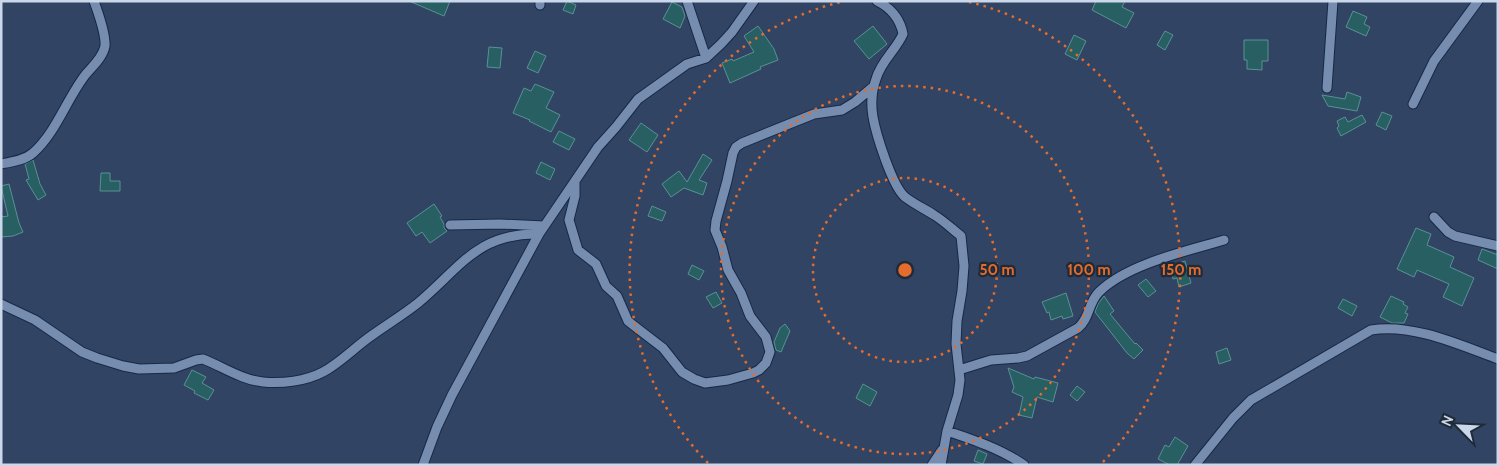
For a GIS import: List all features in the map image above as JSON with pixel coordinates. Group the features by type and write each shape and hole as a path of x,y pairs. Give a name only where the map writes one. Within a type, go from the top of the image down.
{"street":[{"path":"1,164 20,160 31,155 41,146 75,90 101,55 105,43 94,1"},
{"path":"687,1 706,58"},
{"path":"423,465 449,401 541,230 598,147 638,99 687,64 706,58 732,32 754,1"},
{"path":"876,1 884,5 900,21 903,34 881,66 874,86 873,118 893,180 905,197 935,216 961,236 964,266 956,344 960,380 958,395 947,431 941,465"},
{"path":"1327,88 1333,1"},
{"path":"1413,104 1434,61 1478,1"},
{"path":"575,181 575,196 569,220 578,250 598,266 606,286 616,296 628,321 663,348 682,372 700,382 728,380 753,373 766,363 769,358 768,344 766,337 750,316 741,293 728,270 715,230 733,154 736,147 742,143 814,114 842,110 874,86"},
{"path":"1434,217 1448,232 1455,236 1498,246"},
{"path":"450,225 500,224 541,230"},
{"path":"1,304 34,320 82,352 123,366 139,369 174,368 204,359 249,380 262,382 287,381 311,377 333,366 417,304 461,262 482,247 510,237 541,230"},
{"path":"959,370 991,360 1027,356 1084,323 1092,301 1112,281 1158,260 1224,240"},
{"path":"1195,465 1233,418 1251,400 1371,330 1384,328 1415,332 1447,340 1498,359"},
{"path":"947,431 987,445 1024,465"},
{"path":"932,465 944,448"}],"building":[{"path":"409,1 450,1 444,16"},
{"path":"567,1 576,5 573,14 563,10"},
{"path":"1096,1 1125,1 1122,7 1134,13 1126,28 1092,10"},
{"path":"672,2 682,7 685,16 680,28 663,19"},
{"path":"1353,11 1367,17 1364,24 1370,27 1366,36 1346,27"},
{"path":"758,26 774,49 778,60 730,83 722,63 732,59 733,61 754,52 744,36"},
{"path":"873,26 887,44 869,59 854,41"},
{"path":"1165,31 1173,35 1165,50 1157,45"},
{"path":"1074,35 1086,41 1077,60 1065,54"},
{"path":"1244,40 1268,40 1268,61 1262,61 1262,70 1247,69 1247,60 1244,60"},
{"path":"489,47 502,48 500,68 487,67"},
{"path":"535,51 546,56 538,73 527,68"},
{"path":"535,84 554,92 546,108 560,115 551,132 513,113 524,88 531,91"},
{"path":"1347,92 1361,97 1357,111 1328,106 1322,95 1345,99"},
{"path":"1382,112 1392,116 1386,130 1376,125"},
{"path":"1362,115 1366,122 1341,136 1337,128 1339,126 1337,121 1345,117 1348,122"},
{"path":"641,123 658,135 647,152 629,140"},
{"path":"559,131 575,139 569,150 553,142"},
{"path":"703,154 712,160 699,180 707,183 703,195 684,188 671,197 662,184 679,171 687,182"},
{"path":"33,160 40,184 46,195 38,200 26,180 29,179 25,164"},
{"path":"541,162 555,169 550,180 536,173"},
{"path":"101,173 110,173 110,181 120,181 120,191 100,191"},
{"path":"9,184 23,232 13,236 1,237 1,217 8,216 1,186"},
{"path":"434,204 442,216 440,217 447,231 430,243 422,232 416,236 407,223"},
{"path":"652,206 666,212 662,221 648,216"},
{"path":"1416,228 1431,234 1427,245 1454,257 1450,267 1474,278 1462,306 1443,297 1449,284 1417,270 1414,277 1397,269"},
{"path":"1482,249 1498,255 1498,269 1478,260"},
{"path":"1185,261 1191,283 1179,287 1177,278 1173,279 1170,266"},
{"path":"692,265 704,271 699,280 688,274"},
{"path":"1146,279 1156,291 1148,297 1138,285"},
{"path":"716,292 722,303 713,308 706,297"},
{"path":"1066,293 1073,316 1063,319 1062,316 1051,320 1049,312 1047,313 1042,302"},
{"path":"1104,296 1114,311 1110,314 1135,344 1143,350 1134,359 1127,353 1095,312"},
{"path":"1391,296 1404,302 1403,304 1408,307 1405,313 1408,314 1404,323 1392,323 1380,317"},
{"path":"1343,299 1357,306 1352,316 1338,308"},
{"path":"785,324 790,331 781,352 776,350 774,342 780,328"},
{"path":"1227,348 1231,360 1219,364 1216,352"},
{"path":"1008,368 1034,379 1035,377 1058,383 1053,402 1037,397 1032,418 1019,415 1023,397 1012,392 1014,387"},
{"path":"192,370 206,377 202,383 214,390 208,400 184,385"},
{"path":"863,384 877,392 870,406 856,398"},
{"path":"1077,386 1085,392 1077,401 1070,395"},
{"path":"1175,437 1188,446 1177,465 1170,465 1158,459 1165,445 1169,447"},
{"path":"978,450 987,454 983,464 974,461"}]}
